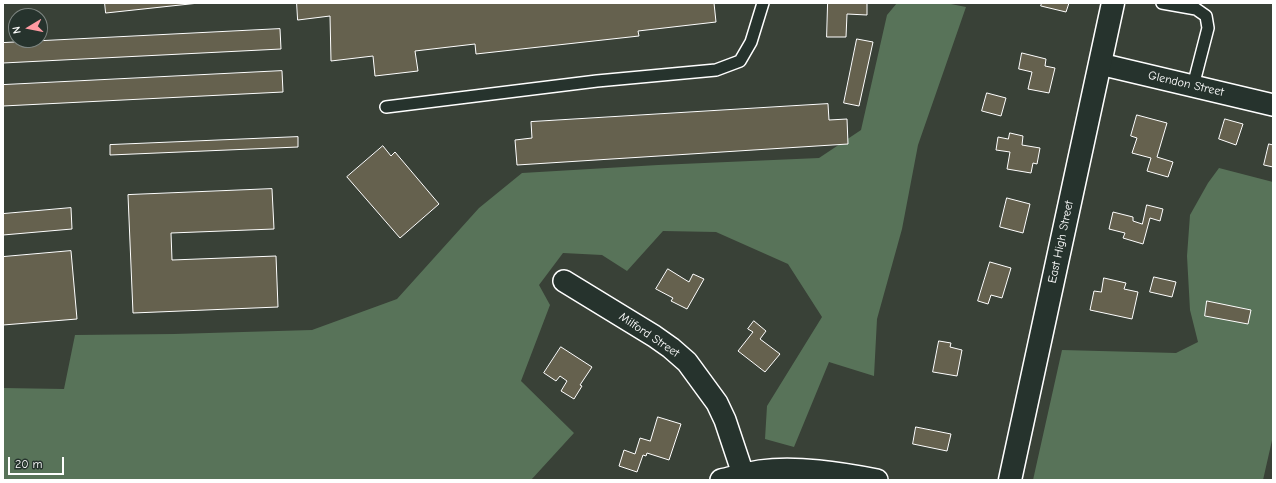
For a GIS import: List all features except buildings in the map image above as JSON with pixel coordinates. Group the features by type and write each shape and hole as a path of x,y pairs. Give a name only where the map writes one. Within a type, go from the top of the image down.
{"main road":[{"name":"East High Street","path":"1010,480 1113,3"}],"street":[{"name":"Glendon Street","path":"1100,64 1273,105"},
{"name":"Milford Street","path":"564,281 654,336 687,362 717,403 734,444 743,474"},
{"path":"721,480 761,471 794,470 877,480"}],"lane":[{"path":"386,107 598,81 716,70 740,61 752,42 763,3"},
{"path":"1162,3 1196,9 1206,16 1208,28 1193,86"}],"green space":[{"path":"897,3 946,3 966,7 918,145 902,229 877,319 874,376 829,362 794,447 765,439 767,406 822,317 788,264 716,232 663,231 627,271 602,255 563,253 539,285 550,305 521,381 574,433 531,480 3,480 3,388 64,389 75,335 312,330 397,299 479,208 522,173 819,158 861,130 887,15"},
{"path":"1219,168 1273,182 1273,436 1263,480 1033,480 1062,350 1176,353 1198,342 1190,310 1187,256 1190,215 1208,183"}]}
